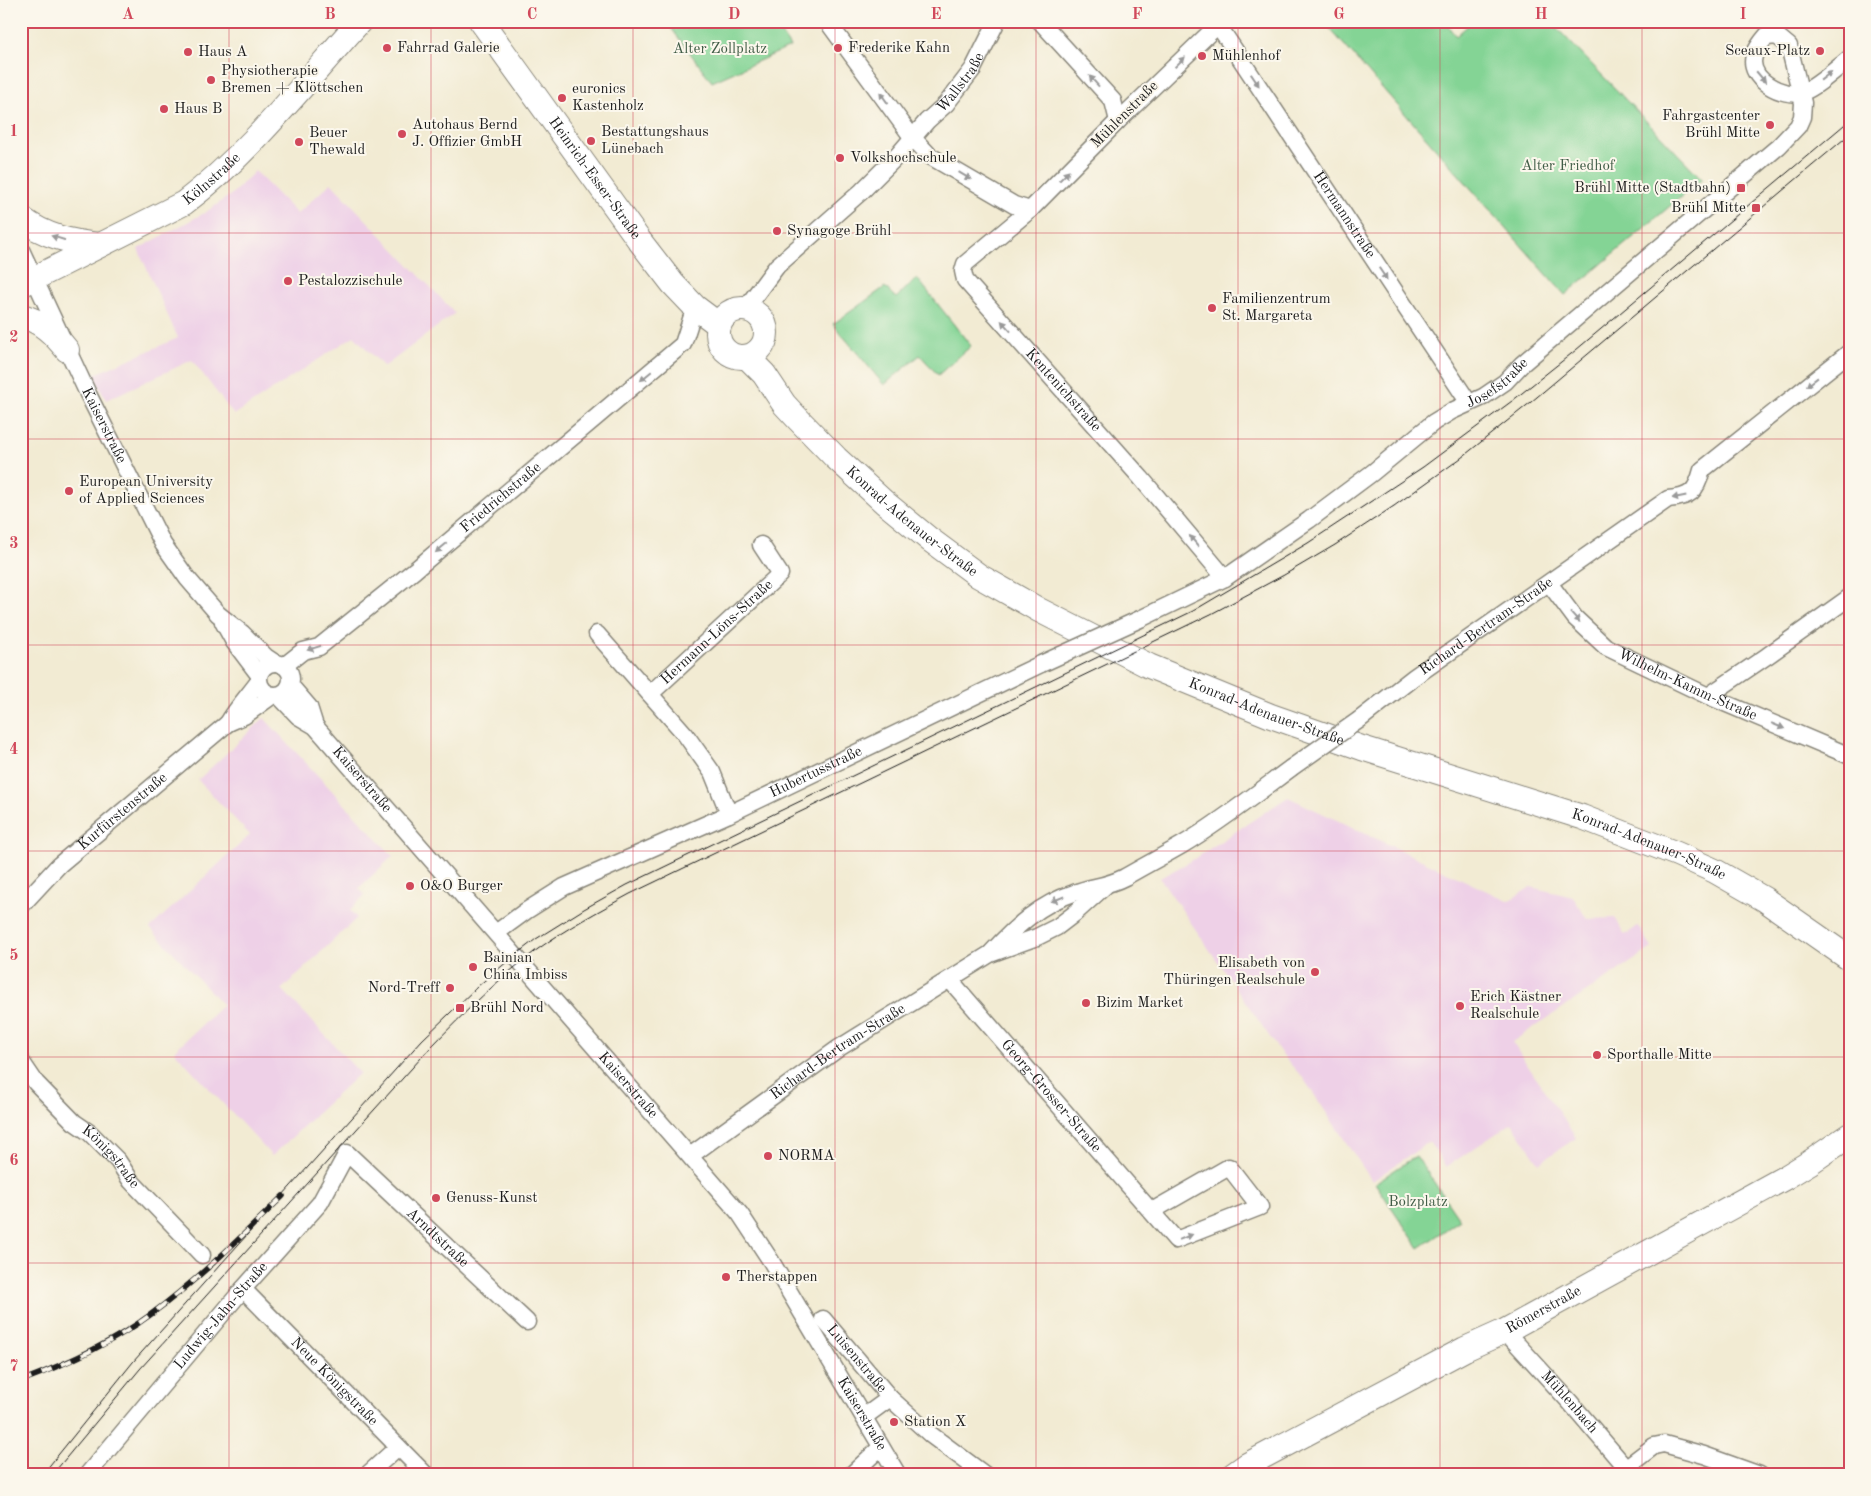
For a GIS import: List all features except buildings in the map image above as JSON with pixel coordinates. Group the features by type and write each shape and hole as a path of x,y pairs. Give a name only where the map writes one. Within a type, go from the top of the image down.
{"main road":[{"name":"Kölnstraße","path":"28,282 184,203 200,191 243,150 360,21"},
{"name":"Heinrich-Esser-Straße","path":"481,21 639,240 695,307 719,325"},
{"path":"21,218 49,235 77,243 100,246"},
{"path":"745,309 753,311 760,316 764,323 766,331 762,347 756,353 747,357 733,356 724,350 718,338 719,325 725,315 734,310 745,309"},
{"path":"21,316 48,329 67,350"},
{"name":"Konrad-Adenauer-Straße","path":"747,357 764,374 784,404 836,458 884,502 929,539 979,576 1039,610 1149,666 1272,716 1362,748 1582,818 1715,870 1764,899 1850,959"},
{"name":"Römerstraße","path":"1233,1475 1247,1465 1299,1437 1505,1331 1786,1177 1850,1135"}],"street":[{"path":"827,21 912,137 930,156 1014,204 1030,210"},
{"name":"Wallstraße","path":"745,309 777,266 862,191 927,121 946,104 973,69 997,21"},
{"path":"1040,21 1113,101 1118,121"},
{"path":"1779,21 1754,55 1754,69 1759,77 1768,85 1790,93 1801,93 1850,58"},
{"name":"Mühlenstraße","path":"1030,210 1118,121 1220,23"},
{"name":"Hermannstraße","path":"1220,23 1469,403"},
{"name":"Josefstraße","path":"1140,619 1225,578 1310,520 1372,473 1434,422 1452,411 1483,397 1505,382 1522,364 1779,146 1798,126 1802,117 1803,103 1789,46 1778,36 1767,37"},
{"name":"Kentenichstraße","path":"1030,210 965,264 963,271 965,280 1141,478 1225,578"},
{"name":"Kaiserstraße","path":"21,250 28,282 67,350 163,544 187,578 218,614 234,642 259,678"},
{"name":"Friedrichstraße","path":"279,665 303,651 319,647 683,344 695,307"},
{"name":"Richard-Bertram-Straße","path":"690,1156 839,1048 990,954 1037,937 1058,927 1105,886 1183,844 1359,720 1414,677 1668,498 1681,498 1692,493 1698,486 1702,470 1850,352"},
{"name":"Hermann-Löns-Straße","path":"650,694 780,574 761,545"},
{"name":"Wilhelm-Kamm-Straße","path":"1549,583 1575,618 1606,647 1708,696 1850,756"},
{"path":"1708,696 1850,597"},
{"name":"Kaiserstraße","path":"218,614 242,632 266,657 279,665"},
{"name":"Hubertusstraße","path":"496,933 564,887 729,814 1041,664 1140,619"},
{"name":"Hermann-Löns-Straße","path":"597,634 685,734 712,772 729,814"},
{"path":"279,665 290,674 280,691 263,690 259,678 265,667 279,665"},
{"name":"Kurfürstenstraße","path":"228,723 236,708 252,692 259,678"},
{"name":"Kaiserstraße","path":"280,691 309,707 315,726 740,1214 898,1475"},
{"name":"Kurfürstenstraße","path":"21,906 59,865 228,723 244,716 280,691"},
{"name":"Richard-Bertram-Straße","path":"990,954 1013,929 1048,903 1076,892 1105,886"},
{"name":"Georg-Grosser-Straße","path":"950,980 1176,1240 1260,1207 1229,1167 1152,1211"},
{"name":"Königstraße","path":"21,1061 36,1083 74,1122 90,1133 118,1161 131,1181 202,1255"},
{"name":"Ludwig-Jahn-Straße","path":"87,1475 243,1289 320,1203 347,1153"},
{"name":"Arndtstraße","path":"347,1153 527,1322"},
{"name":"Neue Königstraße","path":"243,1289 426,1475"},
{"name":"Luisenstraße","path":"824,1319 890,1398 930,1435 985,1475"},
{"name":"Mühlenbach","path":"1505,1331 1624,1472"},
{"name":"Luisenstraße","path":"864,1417 890,1398"},
{"path":"1624,1472 1654,1446 1664,1444 1760,1475"},
{"path":"367,1475 398,1447"},
{"path":"850,1475 881,1447"}],"shaded area":[{"name":"Pestalozzischule","path":"255,171 297,214 331,183 455,313 384,367 354,336 234,415 192,360 106,400 93,375 178,338 138,249 206,212 232,194"},
{"path":"264,718 393,856 359,888 365,895 350,910 357,918 282,989 360,1073 272,1156 174,1051 223,1005 150,928 250,835 198,780"},
{"path":"1288,797 1508,901 1531,887 1573,897 1587,919 1615,918 1625,935 1638,926 1652,948 1512,1042 1576,1138 1539,1163 1512,1123 1446,1167 1429,1142 1372,1181 1303,1078 1283,1056 1160,878 1191,861"}],"green space":[{"name":"Alter Zollplatz","path":"674,21 773,21 790,47 712,82 668,24"},
{"name":"Alter Friedhof","path":"1323,21 1443,21 1456,36 1473,21 1550,21 1702,179 1565,295"},
{"path":"917,278 971,346 938,375 920,355 884,385 833,324 885,287 896,298"},
{"name":"Bolzplatz","path":"1416,1156 1460,1220 1419,1248 1375,1183"}],"tram line":[{"path":"42,1475 133,1362 422,1040 478,986 536,939 627,885 1193,611 1308,543 1423,467 1512,401 1576,350 1850,120"},
{"path":"52,1475 140,1369 431,1047 496,984 538,949 630,894 1211,614 1335,545 1461,458 1531,402 1850,134"}],"railway":[{"path":"21,1381 55,1368 88,1352 120,1335 150,1315 202,1273 283,1196"}],"place":[{"name":"Fahrrad Galerie","path":"387,48"},
{"name":"Frederike Kahn","path":"838,48"},
{"name":"Sceaux-Platz","path":"1820,51"},
{"name":"Haus A","path":"188,52"},
{"name":"Mühlenhof","path":"1202,56"},
{"name":"Physiotherapie Bremen + Klöttschen","path":"211,80"},
{"name":"euronics Kastenholz","path":"562,98"},
{"name":"Haus B","path":"164,109"},
{"name":"Fahrgastcenter Brühl Mitte","path":"1770,125"},
{"name":"Autohaus Bernd J. Offizier GmbH","path":"402,134"},
{"name":"Bestattungshaus Lünebach","path":"591,141"},
{"name":"Beuer Thewald","path":"299,142"},
{"name":"Volkshochschule","path":"840,158"},
{"name":"Brühl Mitte (Stadtbahn)","path":"1741,188"},
{"name":"Brühl Mitte","path":"1756,208"},
{"name":"Synagoge Brühl","path":"777,231"},
{"name":"Pestalozzischule","path":"288,281"},
{"name":"Familienzentrum St. Margareta","path":"1212,308"},
{"name":"European University of Applied Sciences","path":"69,491"},
{"name":"O&O Burger","path":"410,886"},
{"name":"Bainian China Imbiss","path":"473,967"},
{"name":"Elisabeth von Thüringen Realschule","path":"1315,972"},
{"name":"Nord-Treff","path":"450,988"},
{"name":"Bizim Market","path":"1086,1003"},
{"name":"Erich Kästner Realschule","path":"1460,1006"},
{"name":"Brühl Nord","path":"460,1008"},
{"name":"Sporthalle Mitte","path":"1597,1055"},
{"name":"NORMA","path":"768,1156"},
{"name":"Genuss-Kunst","path":"436,1198"},
{"name":"Therstappen","path":"726,1277"},
{"name":"Station X","path":"894,1422"}]}
